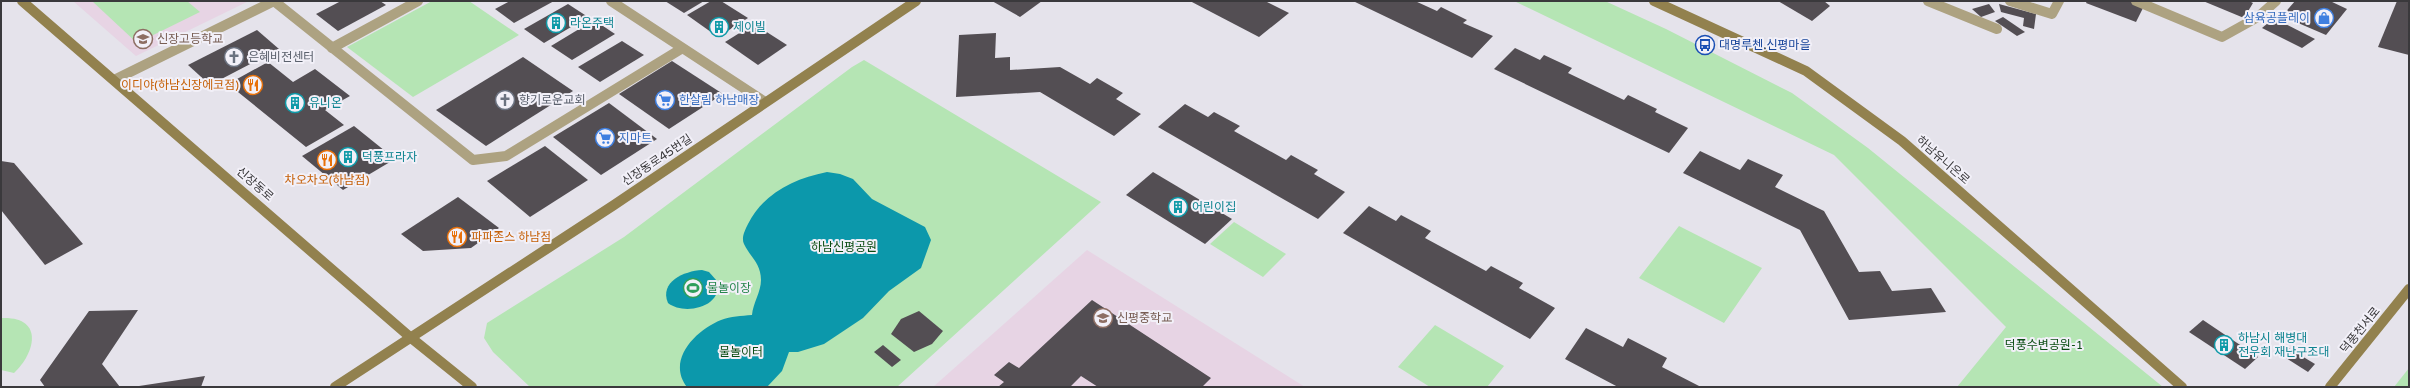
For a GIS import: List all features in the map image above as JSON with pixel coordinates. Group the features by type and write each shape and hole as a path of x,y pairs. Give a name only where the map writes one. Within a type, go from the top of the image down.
{"main road":[{"name":"신장동로","path":"22,1 410,337 472,387"},
{"name":"신장동로45번길","path":"335,387 614,204 916,1"},
{"name":"하남유니온로","path":"1654,1 1813,76 1902,141 2182,387"},
{"name":"덕풍천서로","path":"2330,387 2409,289"}],"lane":[{"path":"114,80 274,1 473,160 506,156 681,49"},
{"path":"332,48 418,1"},
{"path":"611,1 681,49 765,102"},
{"path":"1928,1 1997,29"},
{"path":"2010,1 2052,14 2059,1"},
{"path":"2136,1 2222,37 2256,18 2272,7 2276,1"}],"shaded area":[{"name":"신장고등학교","path":"73,1 249,1 136,56"},
{"name":"신평중학교","path":"1087,250 1305,387 933,387"}],"green space":[{"path":"92,1 187,1 200,12 137,43"},
{"path":"432,1 469,1 519,35 413,97 347,47"},
{"name":"덕풍수변공원-1","path":"1514,1 1605,1 1666,29 1792,93 1868,148 2163,387 1957,387 2006,327 1834,155"},
{"name":"하남신평공원","path":"864,60 1101,202 897,387 530,387 493,352 484,338 487,323 624,237 852,67"},
{"path":"1234,222 1286,254 1263,277 1210,244"},
{"path":"1679,226 1762,268 1724,323 1639,278"},
{"path":"1,318 15,319 24,323 30,329 32,337 31,346 22,365 14,373 1,370"},
{"path":"1435,325 1504,366 1487,387 1430,387 1398,367"},
{"path":"2409,368 2409,387 2394,387"}],"water":[{"name":"물놀이터","path":"827,172 840,174 853,179 872,199 925,227 931,240 921,268 889,291 863,318 824,344 798,352 789,352 782,371 767,387 687,387 681,377 680,367 682,357 694,338 702,331 721,320 732,317 752,315 761,284 761,274 757,265 746,249 743,239 748,224 755,213 771,196 791,183"},
{"name":"물놀이장","path":"702,270 709,272 717,281 718,290 715,297 709,303 701,307 683,309 668,303 666,296 667,289 675,279 681,275"}],"building":[{"path":"341,1 380,1 386,5 338,31 316,14"},
{"path":"510,1 554,1 514,23 495,9"},
{"path":"665,1 704,1 684,13"},
{"name":"제이빌","path":"711,1 721,1 748,18 718,37 687,15"},
{"path":"992,1 1042,1 1020,17"},
{"path":"1190,1 1265,1 1289,13 1259,37"},
{"path":"1353,1 1415,1 1437,11 1441,7 1467,20 1463,23 1493,36 1472,58"},
{"path":"1778,1 1824,1 1830,6 1812,21"},
{"path":"2087,1 2130,1 2144,6 2136,22 2086,3"},
{"path":"2203,1 2249,1 2253,3 2244,18"},
{"path":"2295,1 2330,1 2347,9 2326,35 2282,16"},
{"path":"2397,1 2409,1 2409,55 2378,47"},
{"name":"라온주택","path":"568,4 588,17 544,43 524,29"},
{"path":"1989,4 1995,12 1981,17 1972,9"},
{"path":"1999,4 2036,14 2034,29 2023,26 2024,18 2001,12"},
{"path":"2003,17 2025,32 2017,36 1995,21"},
{"path":"2274,18 2315,39 2302,48 2262,28"},
{"path":"594,20 615,34 572,60 551,46"},
{"path":"754,24 787,45 758,65 725,42"},
{"name":"은혜비전센터","path":"257,30 279,49 210,85 188,65"},
{"path":"996,33 995,58 1010,57 1010,70 1060,67 1090,84 1097,78 1123,93 1116,99 1141,114 1114,136 1040,92 956,97 959,35"},
{"path":"622,41 644,55 600,82 578,67"},
{"path":"1515,48 1540,60 1544,55 1572,68 1568,73 1624,100 1628,95 1657,109 1655,112 1688,128 1669,153 1494,69"},
{"name":"향기로운교회","path":"523,57 573,91 486,146 436,110"},
{"path":"672,61 723,94 669,129 619,94"},
{"name":"유니온","path":"268,62 293,82 315,69 350,96 325,110 344,125 306,147 228,84"},
{"name":"지마트","path":"609,103 657,139 601,175 553,137"},
{"path":"1185,104 1208,117 1214,112 1240,126 1234,131 1286,160 1291,155 1318,170 1314,174 1345,192 1318,219 1158,127"},
{"name":"덕풍프라자","path":"354,126 395,159 343,190 302,156"},
{"path":"545,146 588,180 530,217 487,181"},
{"path":"1700,151 1740,170 1748,159 1783,175 1775,187 1824,211 1859,272 1880,271 1892,291 1931,288 1946,312 1849,320 1800,230 1683,173"},
{"path":"1,161 14,163 83,244 45,265 1,210"},
{"name":"어린이집","path":"1153,172 1232,219 1205,244 1126,195"},
{"path":"458,197 499,228 471,248 423,251 401,234"},
{"path":"1369,206 1396,221 1401,215 1431,231 1425,238 1486,271 1491,266 1523,283 1519,288 1555,308 1530,339 1343,233"},
{"path":"1092,300 1211,378 1202,387 1098,387 1081,376 1070,387 998,387 1004,382 994,375 1009,362 1019,368"},
{"path":"138,310 102,364 120,387 45,387 40,380 89,311"},
{"path":"919,311 943,331 932,344 914,352 891,334 901,319"},
{"name":"하남시 해병대 전우회 재난구조대","path":"2203,320 2258,357 2245,369 2189,332"},
{"path":"1586,328 1623,347 1628,338 1667,358 1662,367 1701,387 1618,387 1565,359"},
{"path":"2282,344 2315,364 2308,372 2275,351"},
{"path":"883,345 901,360 892,367 874,352"},
{"path":"205,376 201,387 139,387 139,386"}],"place":[{"name":"삼육공플레이","path":"2324,18"},
{"name":"라온주택","path":"556,23"},
{"name":"제이빌","path":"719,27"},
{"name":"신장고등학교","path":"143,39"},
{"name":"대명루첸.신평마을","path":"1705,45"},
{"name":"은혜비전센터","path":"234,57"},
{"name":"이디야(하남신장에코점)","path":"253,85"},
{"name":"향기로운교회","path":"505,100"},
{"name":"한살림 하남매장","path":"665,100"},
{"name":"유니온","path":"295,103"},
{"name":"지마트","path":"605,138"},
{"name":"덕풍프라자","path":"348,157"},
{"name":"차오차오(하남점)","path":"327,160"},
{"name":"어린이집","path":"1178,207"},
{"name":"파파존스 하남점","path":"457,237"},
{"name":"물놀이장","path":"693,288"},
{"name":"신평중학교","path":"1103,318"},
{"name":"하남시 해병대 전우회 재난구조대","path":"2224,345"}]}
